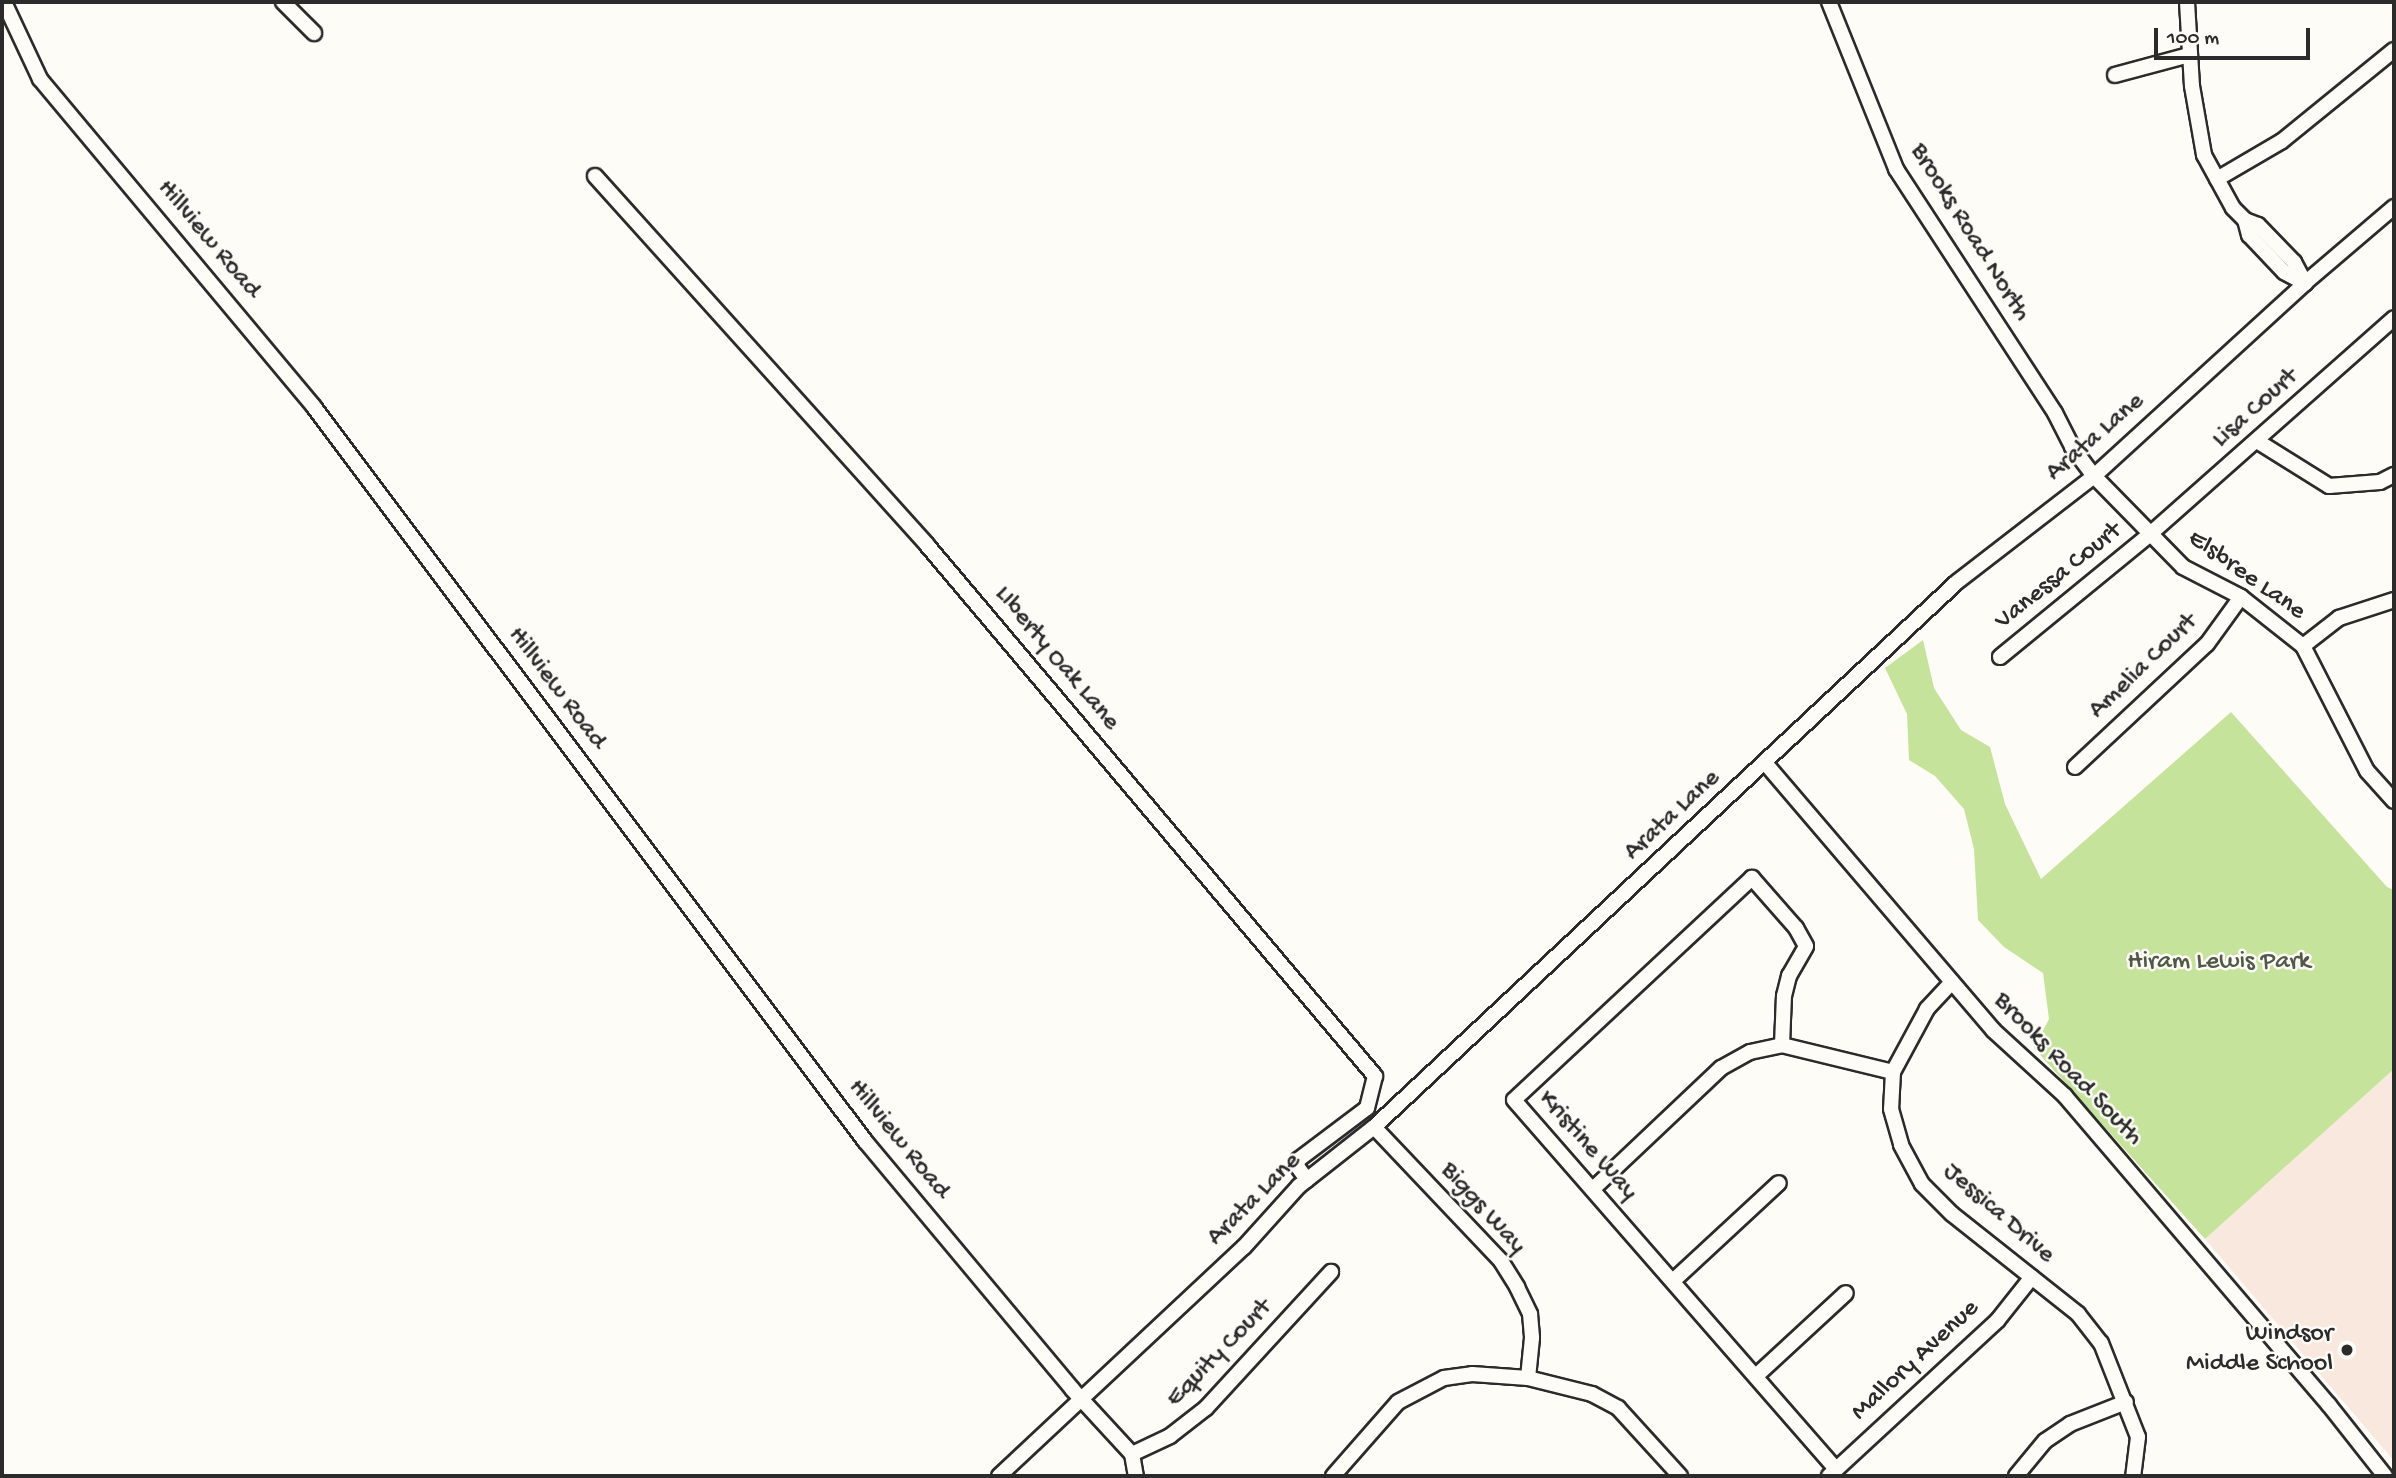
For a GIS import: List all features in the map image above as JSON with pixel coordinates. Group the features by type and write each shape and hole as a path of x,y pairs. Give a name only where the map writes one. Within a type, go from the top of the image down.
{"street":[{"name":"Hillview Road","path":"4,2 40,79 314,407 865,1141 1080,1399 1132,1454"},
{"path":"283,2 314,33"},
{"name":"Brooks Road North","path":"1829,2 1896,169 2055,412 2072,447 2094,476"},
{"path":"2187,2 2195,113 2204,155 2245,220 2249,234 2284,272 2305,283"},
{"path":"2217,179 2282,141 2394,50"},
{"path":"2115,75 2189,55"},
{"name":"LIberty Oak Lane","path":"595,176 927,545 1375,1076 1367,1108 1298,1160 1297,1166 1307,1180"},
{"name":"Arata Lane","path":"999,1476 1244,1247 1307,1180 1374,1127 1766,764 1957,582 2094,476 2305,283 2394,207"},
{"name":"Lisa Court","path":"2149,536 2394,318"},
{"path":"2257,441 2329,486 2381,482 2394,475"},
{"name":"Elsbree Lane","path":"2094,476 2149,536 2183,566 2241,597 2303,646 2367,771 2394,801"},
{"name":"Vanessa Court","path":"2000,657 2149,536"},
{"name":"Amelia Court","path":"2075,767 2207,644 2241,597"},
{"path":"2303,646 2339,618 2394,600"},
{"name":"Brooks Road South","path":"1766,764 1993,1030 2065,1096 2329,1405 2385,1476"},
{"name":"Kristine Way","path":"1782,1045 1784,996 1789,975 1806,946 1796,928 1752,878 1514,1100 1756,1377 1832,1473"},
{"name":"Jessica Drive","path":"1952,982 1927,1009 1893,1072 1891,1109 1900,1145 1922,1184 1952,1214 2078,1314 2101,1343 2138,1437 2133,1476"},
{"path":"1593,1189 1721,1068 1750,1052 1782,1045 1893,1072"},
{"name":"Biggs Way","path":"1374,1127 1501,1261 1517,1287 1530,1314 1532,1338 1528,1378"},
{"path":"1673,1281 1779,1183"},
{"name":"Equity Court","path":"1132,1454 1170,1436 1206,1409 1331,1272"},
{"name":"Mallory Avenue","path":"1832,1473 1997,1321 2032,1277"},
{"path":"1756,1377 1846,1293"},
{"path":"1333,1476 1398,1402 1420,1388 1444,1378 1472,1374 1528,1378 1592,1394 1618,1408 1680,1476"},
{"path":"2016,1476 2045,1441 2070,1424 2126,1402"},
{"path":"1132,1454 1136,1476"}],"shaded area":[{"name":"Windsor Middle School","path":"2394,1069 2394,1461 2205,1239"}],"green space":[{"name":"Hiram Lewis Park","path":"1923,640 1934,688 1961,730 1990,747 2005,804 2041,879 2231,712 2387,887 2394,890 2394,1069 2205,1239 2034,1048 2049,1019 2043,973 2004,947 1978,920 1974,849 1964,809 1935,776 1909,760 1907,714 1885,668"}],"place":[{"name":"Windsor Middle School","path":"2347,1350"}]}
